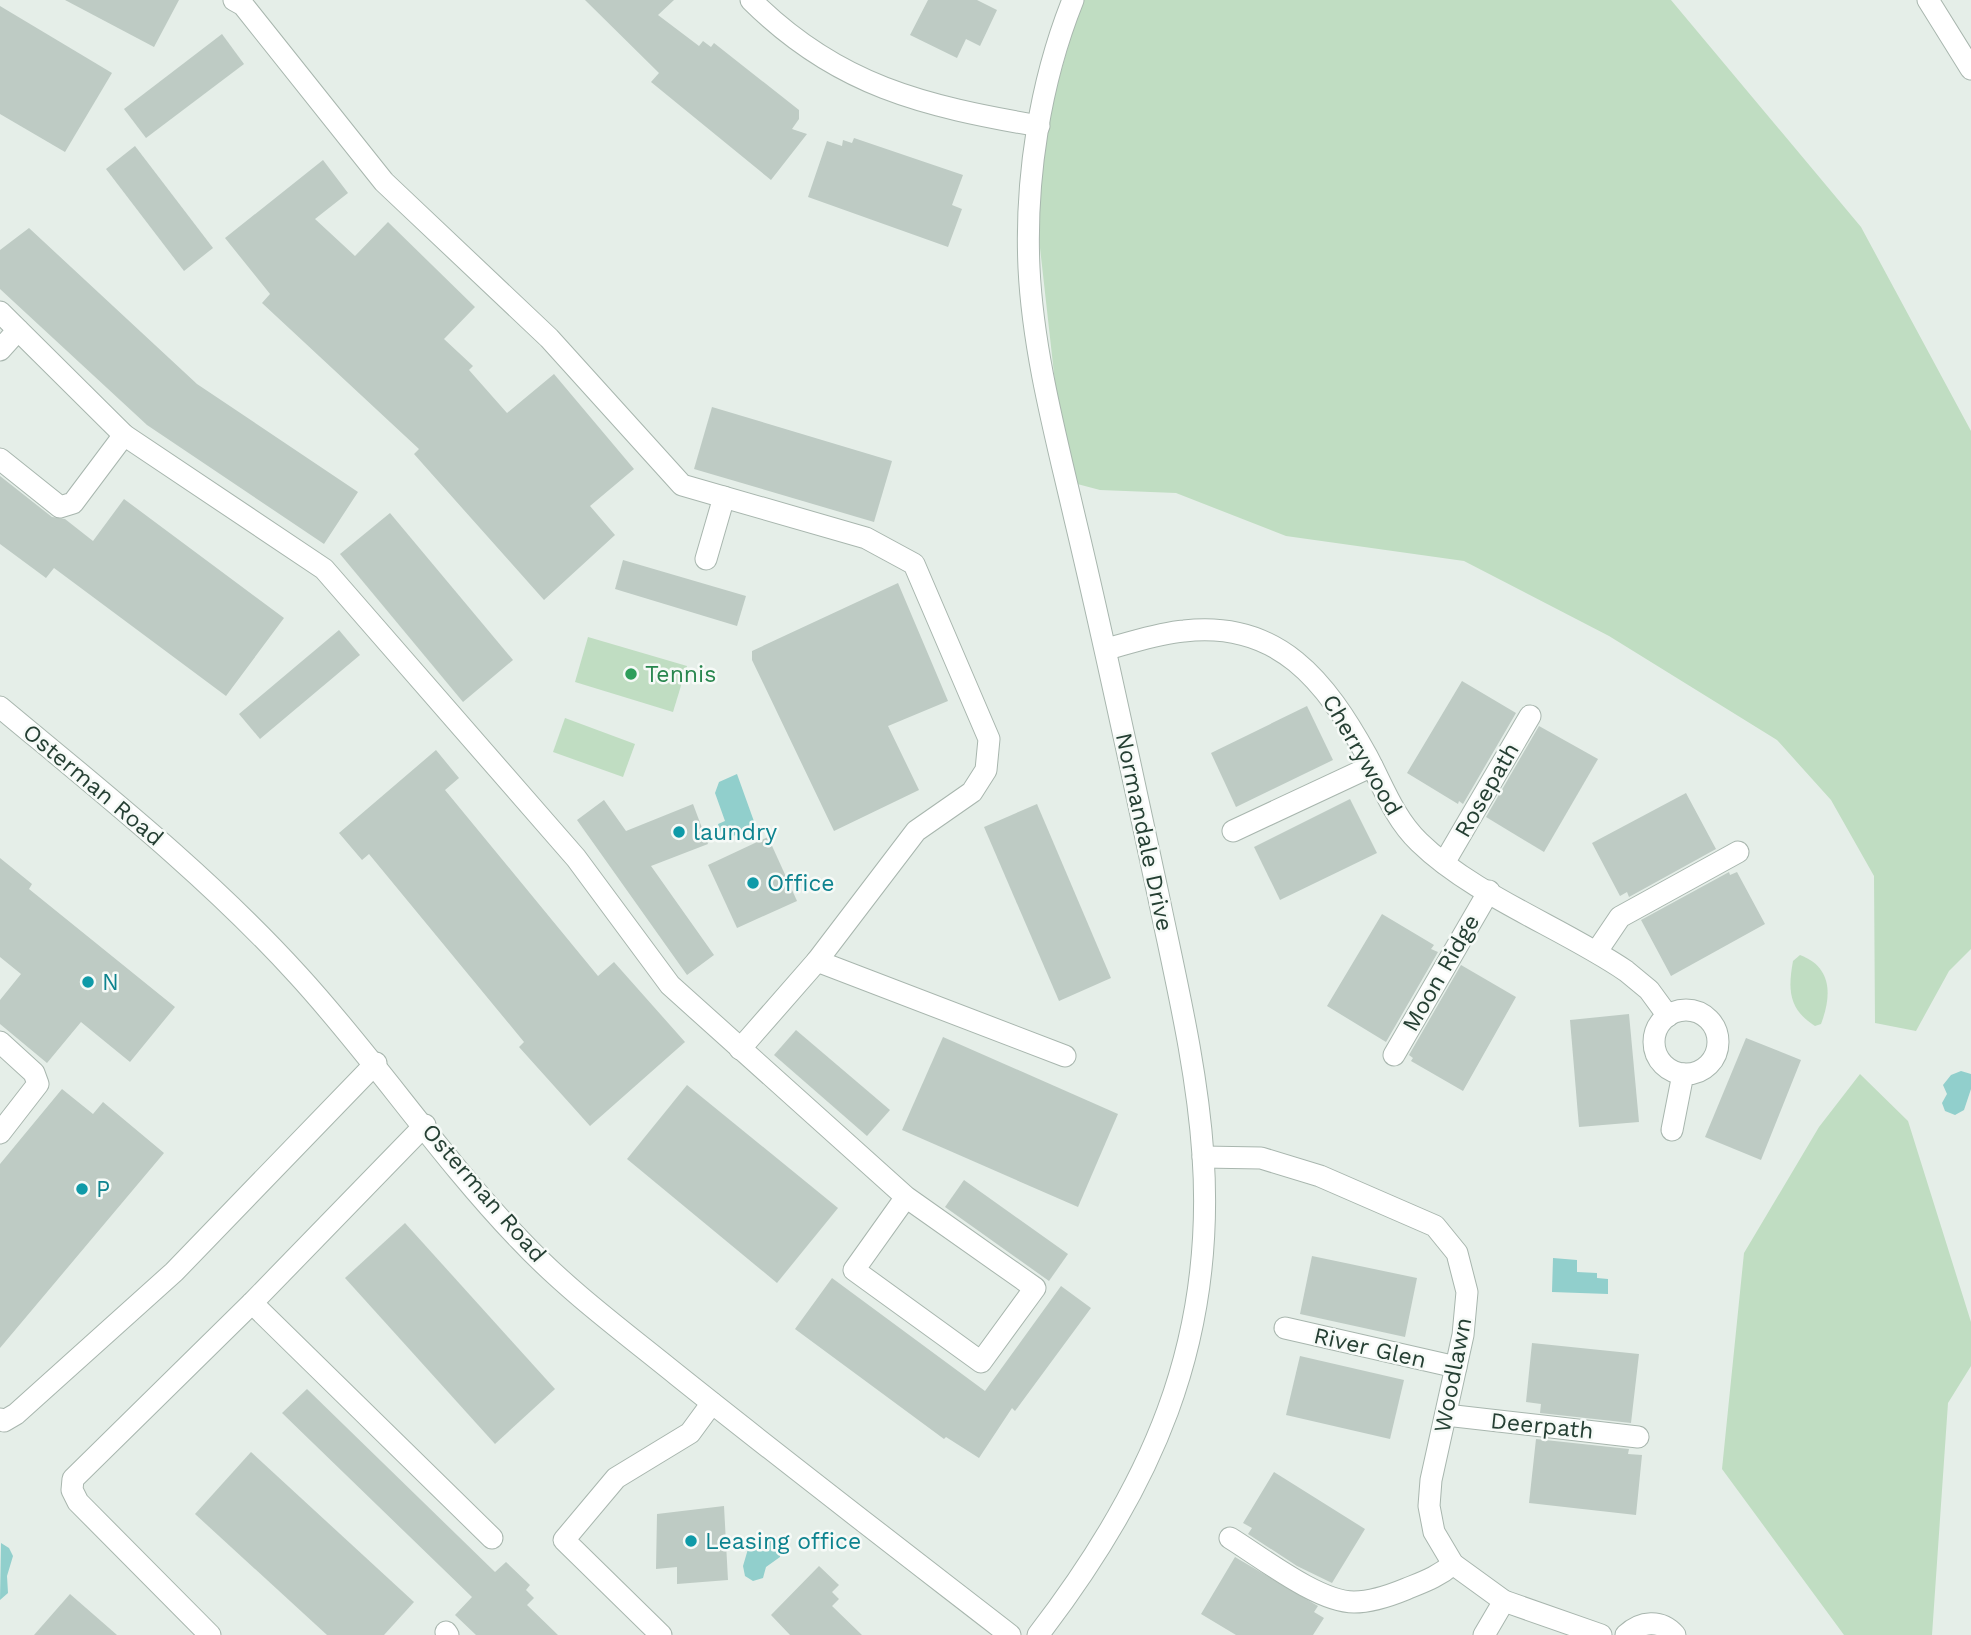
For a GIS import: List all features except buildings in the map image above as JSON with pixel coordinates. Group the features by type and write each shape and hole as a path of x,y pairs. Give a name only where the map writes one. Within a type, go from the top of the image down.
{"street":[{"path":"234,0 243,5 384,182 549,338 682,485 866,538 914,564 989,739 986,770 972,792 916,831 817,961 740,1049"},
{"path":"751,0 808,47 858,79 929,104 1039,126"},
{"name":"Normandale Drive","path":"1038,1635 1101,1546 1135,1489 1165,1424 1185,1362 1196,1298 1204,1223 1203,1157 1188,1040 1106,649 1052,423 1029,268 1039,126 1073,0"},
{"path":"1928,0 1971,69"},
{"path":"0,312 124,435 324,569 576,858 670,985 906,1197 1035,1288 981,1362 854,1270 906,1197"},
{"path":"0,350 18,330"},
{"path":"0,459 60,508 74,503 124,435"},
{"path":"706,559 724,497"},
{"name":"Cherrywood","path":"1106,649 1183,631 1209,630 1242,633 1294,659 1336,702 1403,825 1444,863 1597,951 1648,990 1668,1016"},
{"name":"Osterman Road","path":"0,707 153,835 228,904 297,974 376,1063 520,1241 582,1297 712,1403 1010,1635"},
{"name":"Rosepath","path":"1444,863 1530,716"},
{"path":"1233,831 1372,766"},
{"path":"1597,951 1619,917 1738,852"},
{"name":"Moon Ridge","path":"1394,1055 1489,891"},
{"path":"817,961 1065,1056"},
{"path":"1689,1010 1699,1013 1714,1028 1718,1039 1717,1050 1704,1068 1683,1074 1664,1065 1654,1045 1655,1034 1668,1016 1689,1010"},
{"path":"0,1042 34,1073 38,1084 0,1133"},
{"path":"0,1419 4,1421 16,1414 174,1272 376,1063"},
{"path":"1672,1130 1683,1074"},
{"path":"210,1635 78,1502 71,1485 72,1479 252,1303 425,1125"},
{"name":"Woodlawn","path":"1203,1157 1261,1158 1320,1176 1435,1226 1457,1253 1467,1292 1465,1324 1429,1506 1434,1532 1453,1564 1504,1601 1601,1635"},
{"path":"252,1303 492,1538"},
{"name":"River Glen","path":"1285,1328 1456,1367"},
{"path":"661,1635 564,1540 616,1478 690,1433 712,1403"},
{"name":"Deerpath","path":"1446,1415 1638,1437"},
{"path":"1230,1538 1325,1595 1351,1602 1374,1600 1395,1593 1439,1576 1453,1564"},
{"path":"1484,1635 1504,1601"},
{"path":"1626,1635 1642,1624 1653,1623 1664,1626 1675,1635"}],"green space":[{"path":"1081,0 1671,0 1861,227 1971,431 1971,949 1949,971 1916,1031 1875,1023 1874,876 1831,800 1777,740 1609,636 1464,561 1286,536 1176,493 1100,490 1066,481 1032,176"},
{"name":"Tennis","path":"588,637 687,666 673,712 575,682"},
{"path":"565,718 635,744 623,777 553,752"},
{"path":"1800,955 1818,967 1827,983 1825,1013 1821,1024 1815,1026 1799,1013 1792,998 1793,961"},
{"path":"1860,1074 1908,1121 1971,1322 1971,1366 1948,1403 1932,1635 1844,1635 1722,1469 1744,1253 1819,1127"}],"water":[{"path":"737,774 756,827 723,840 718,824 725,821 715,793 719,782"},
{"path":"1961,1071 1971,1074 1971,1089 1964,1110 1955,1115 1945,1111 1942,1103 1947,1094 1943,1085 1951,1075"},
{"path":"1553,1258 1577,1260 1577,1272 1597,1273 1597,1278 1608,1279 1608,1294 1552,1292"},
{"path":"769,1538 780,1543 780,1557 766,1567 763,1578 753,1581 745,1576 743,1566 748,1549"},
{"path":"1,1543 9,1548 13,1556 7,1576 8,1593 0,1600"}],"place":[{"name":"Tennis","path":"631,674"},
{"name":"laundry","path":"679,832"},
{"name":"Office","path":"753,883"},
{"name":"N","path":"88,982"},
{"name":"P","path":"82,1189"},
{"name":"Leasing office","path":"691,1541"}]}
